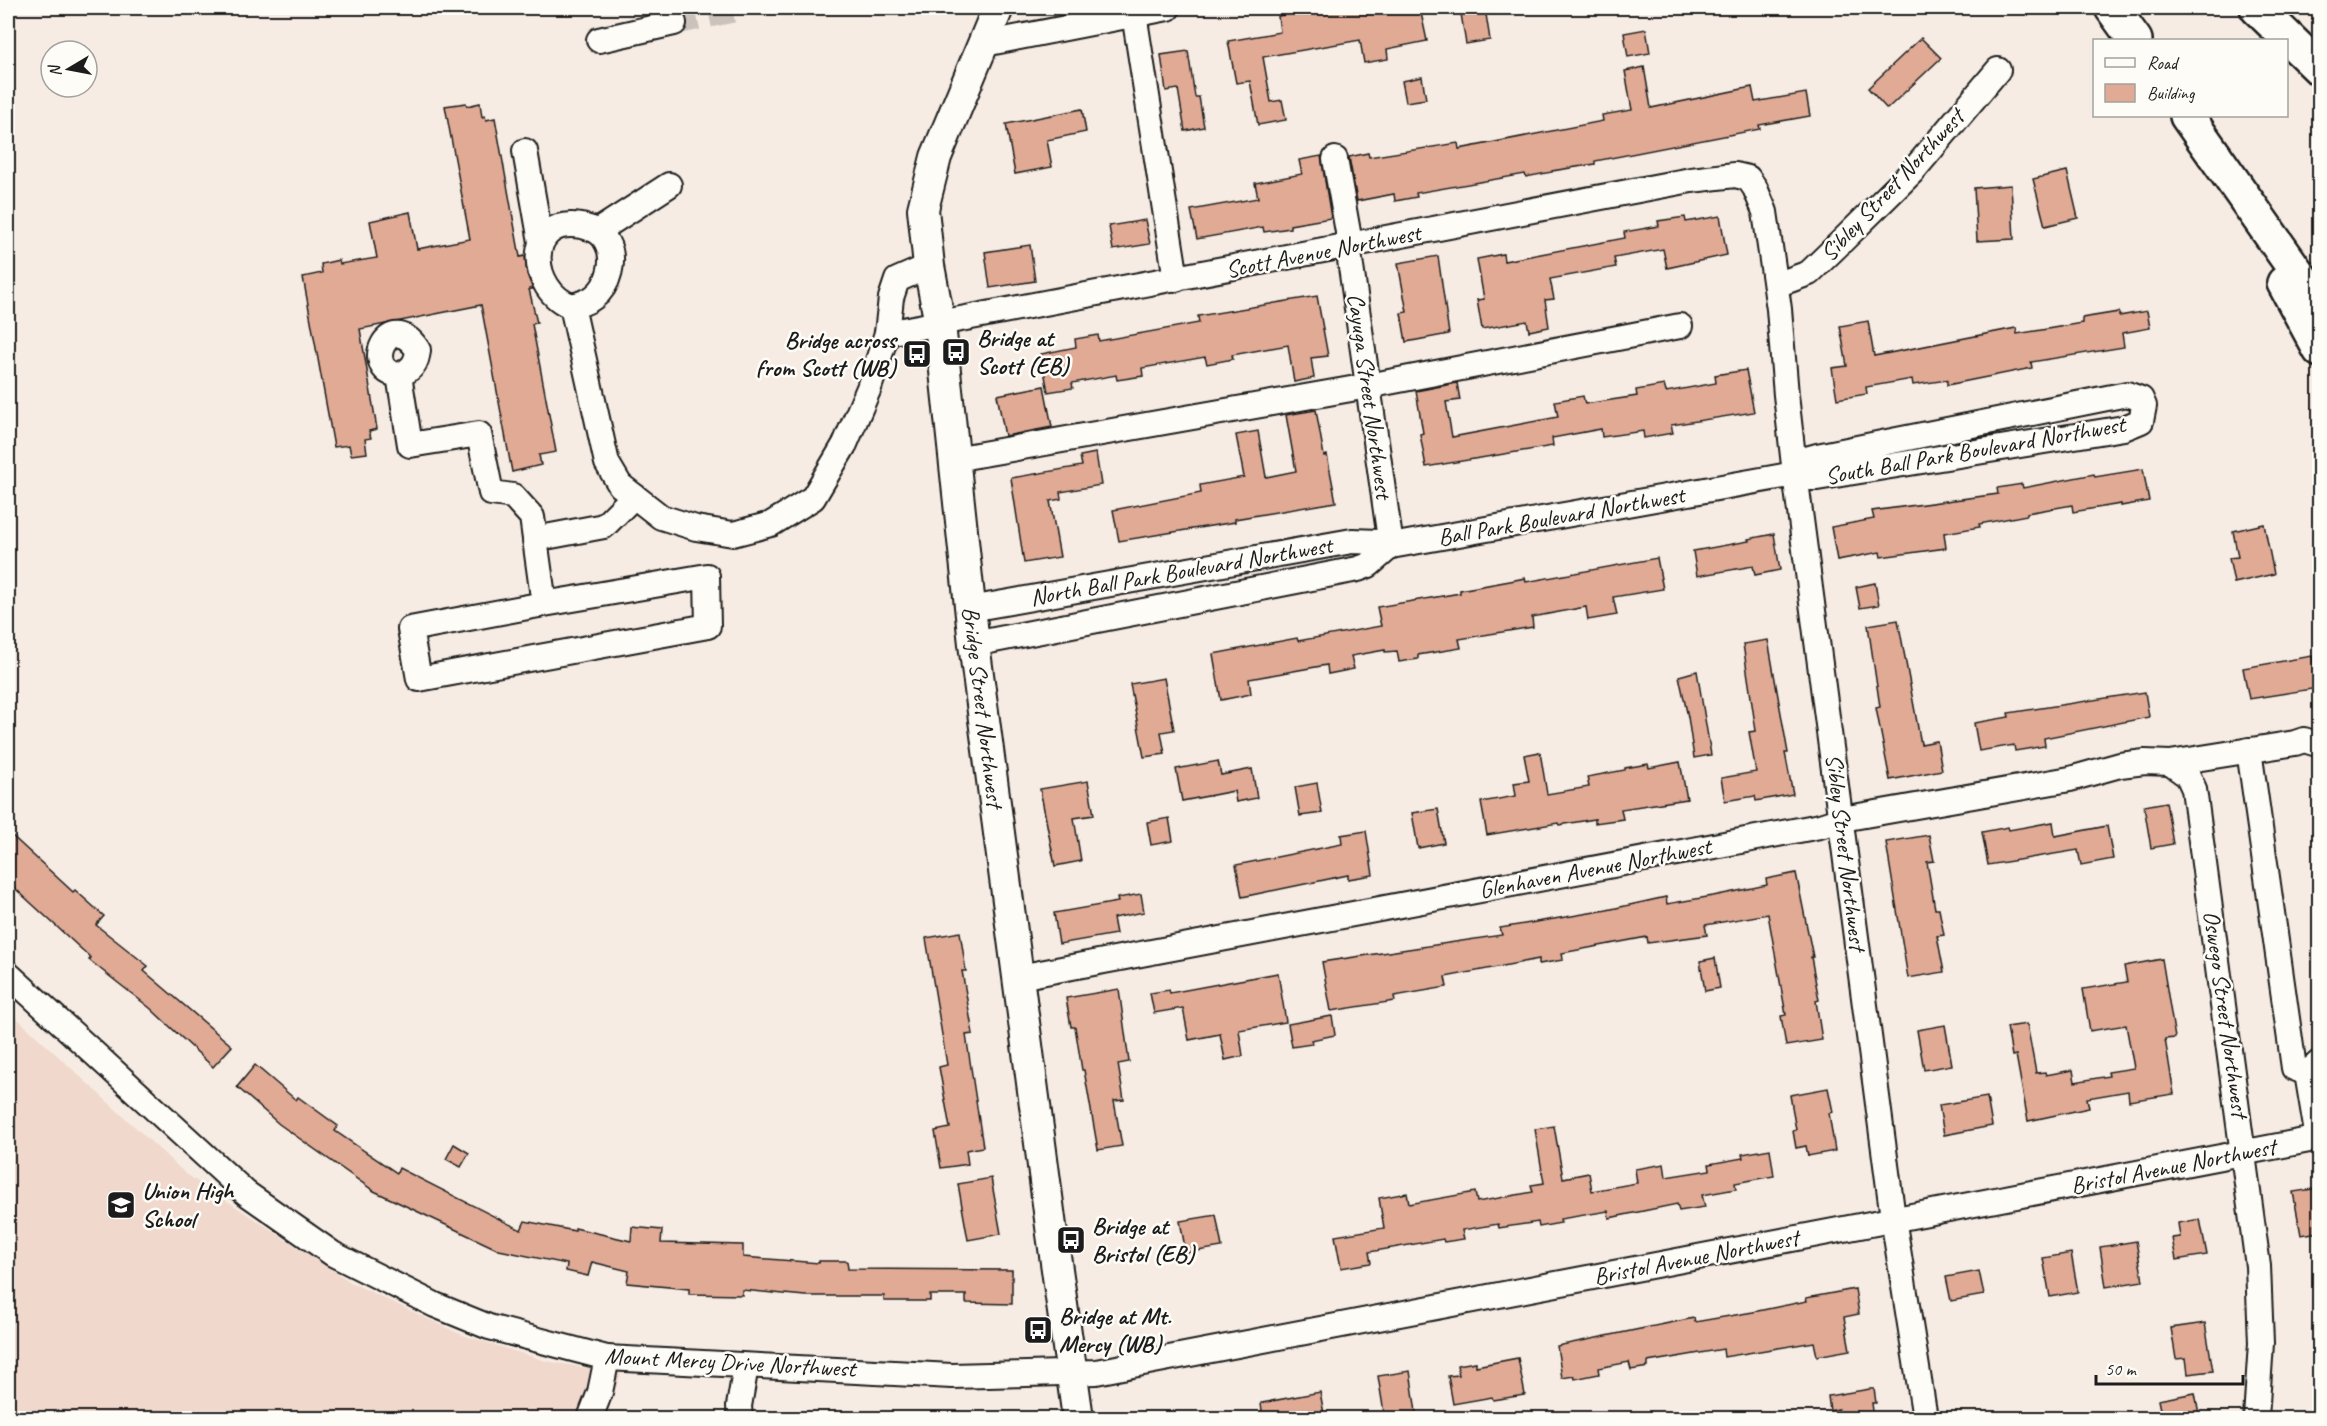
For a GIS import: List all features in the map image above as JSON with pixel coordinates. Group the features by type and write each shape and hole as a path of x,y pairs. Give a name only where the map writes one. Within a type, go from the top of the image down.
{"highway":[{"path":"2112,8 2134,39"},
{"path":"2257,8 2319,69"},
{"path":"2188,117 2319,305"},
{"path":"2224,170 2319,350"}],"main road":[{"name":"Bridge Street Northwest","path":"998,8 936,158 926,192 924,209 974,644 1078,1419"}],"street":[{"path":"984,44 1168,8"},
{"path":"1134,14 1176,279"},
{"path":"599,40 674,23"},
{"name":"Sibley Street Northwest","path":"1776,285 1809,273 1838,245 1912,172 1998,70"},
{"path":"525,151 541,242 538,252 539,263 545,282 556,297 572,306 592,299 600,292 609,273 611,250 606,239 598,231 578,226 564,226 555,228 541,242"},
{"name":"Cayuga Street Northwest","path":"1335,159 1348,232 1348,246 1392,546"},
{"name":"Scott Avenue Northwest","path":"887,333 1716,176 1735,175 1748,178 1755,188"},
{"path":"598,231 669,185"},
{"name":"Sibley Street Northwest","path":"1755,188 1765,212 1776,285 1795,474 1893,1218 1925,1419"},
{"path":"572,306 607,463 620,486 661,517 696,528 733,534 771,524 813,498 845,444 869,388 887,333 891,298 897,280 929,266"},
{"path":"954,459 1368,386 1680,326"},
{"path":"399,375 410,445 479,434 492,494 513,496 532,517 544,604"},
{"name":"Ball Park Boulevard Northwest","path":"1392,546 1795,474 1806,459 1817,456 2127,394 2141,399 2144,406"},
{"name":"South Ball Park Boulevard Northwest","path":"1795,474 1802,478 1817,478 2124,428 2141,421 2144,406"},
{"path":"535,539 604,526 634,496"},
{"name":"North Ball Park Boulevard Northwest","path":"970,609 1352,541 1379,542 1392,546"},
{"path":"974,644 1358,569 1370,565 1392,546"},
{"path":"707,576 708,626 419,679 410,629 544,604 707,576"},
{"name":"Glenhaven Avenue Northwest","path":"1019,977 1808,828 1842,819 2070,779 2120,765 2145,762 2170,764 2304,740 2319,745"},
{"path":"2249,750 2294,1068 2313,1067 2319,1138"},
{"name":"Oswego Street Northwest","path":"2170,764 2188,776 2194,789 2245,1153 2258,1266 2261,1343 2256,1419"},
{"name":"Mount Mercy Drive Northwest","path":"8,974 246,1193 333,1254 435,1305 489,1327 607,1358 952,1376 1072,1373"},
{"name":"Bristol Avenue Northwest","path":"1072,1373 1096,1372 2319,1138"},
{"path":"590,1419 600,1392 607,1358"},
{"path":"740,1419 739,1406 746,1366"}],"shaded area":[{"name":"Union High School","path":"8,1010 186,1174 352,1283 460,1334 546,1361 621,1374 605,1418 8,1418"}],"building":[{"path":"1344,8 1420,8 1427,41 1387,49 1388,59 1364,63 1360,40 1263,57 1271,102 1282,100 1286,120 1258,125 1250,81 1236,83 1228,41 1280,32 1278,16 1302,12 1302,15"},
{"path":"1460,8 1485,8 1490,40 1466,44"},
{"path":"1646,29 1650,53 1628,57 1624,33"},
{"path":"1921,38 1941,58 1887,109 1868,88"},
{"path":"1188,51 1195,97 1199,97 1204,127 1185,131 1178,89 1166,91 1161,55"},
{"path":"1644,67 1651,108 1752,87 1755,102 1806,93 1810,116 1759,125 1760,129 1595,161 1595,164 1526,177 1525,174 1416,193 1417,197 1395,201 1394,194 1357,201 1349,157 1368,153 1369,157 1458,143 1459,149 1603,121 1602,115 1632,110 1625,71"},
{"path":"1422,77 1426,99 1406,102 1402,81"},
{"path":"466,103 467,106 480,103 482,117 485,116 486,120 495,118 520,257 525,256 527,274 533,289 529,289 537,323 532,324 556,452 539,455 541,465 512,472 481,305 360,329 377,429 369,431 371,438 365,439 367,453 351,455 349,445 334,447 303,277 322,273 321,264 339,260 340,264 377,258 370,221 410,212 417,249 470,239 445,106"},
{"path":"1082,109 1086,132 1047,140 1052,167 1015,174 1006,124"},
{"path":"1321,156 1331,218 1290,225 1290,228 1264,232 1263,227 1197,239 1191,210 1258,198 1255,183 1302,174 1299,160"},
{"path":"2067,171 2078,218 2045,226 2033,179"},
{"path":"2011,185 2014,239 1977,241 1974,188"},
{"path":"1720,216 1727,255 1667,268 1663,249 1614,258 1616,267 1550,279 1554,299 1545,300 1549,327 1529,331 1527,321 1482,329 1477,300 1484,299 1477,259 1503,254 1504,261 1625,238 1624,232 1659,226 1658,221 1685,217 1686,222"},
{"path":"1145,220 1150,244 1113,250 1109,226"},
{"path":"1030,245 1035,281 990,288 985,252"},
{"path":"1438,256 1449,334 1406,342 1401,313 1407,312 1398,263"},
{"path":"1317,296 1328,356 1311,358 1314,378 1294,382 1288,345 1232,355 1233,359 1207,364 1205,357 1142,368 1143,376 1117,380 1116,375 1072,383 1073,388 1048,392 1041,354 1076,347 1075,339 1098,335 1099,341 1199,323 1198,316"},
{"path":"2147,311 2150,328 2122,333 2124,347 2031,362 2032,368 1947,385 1947,380 1913,385 1912,379 1866,387 1867,394 1837,399 1832,368 1847,366 1840,326 1868,321 1874,356 2016,328 2017,334 2082,323 2082,318 2119,312 2119,316"},
{"path":"1746,370 1754,412 1671,425 1673,433 1644,438 1643,431 1602,437 1601,429 1552,438 1553,446 1426,467 1416,391 1457,383 1460,400 1446,402 1452,437 1558,417 1555,401 1583,396 1585,404 1637,396 1636,390 1664,385 1666,392 1716,383 1715,375"},
{"path":"1044,386 1052,427 1005,436 997,395"},
{"path":"1316,410 1324,456 1327,455 1336,502 1235,519 1235,522 1119,541 1113,510 1201,493 1200,485 1244,477 1236,435 1258,431 1266,477 1296,471 1286,415"},
{"path":"1096,453 1101,485 1060,492 1061,499 1050,501 1060,557 1024,563 1011,478 1082,466 1080,456"},
{"path":"2143,469 2149,501 2073,512 2072,505 2027,513 2027,515 1979,524 1980,527 1944,533 1946,548 1881,557 1880,552 1837,560 1831,527 1874,519 1872,511 1998,494 1997,488 2022,484 2023,488 2094,474 2095,477"},
{"path":"2264,524 2274,574 2234,583 2229,558 2238,557 2233,531"},
{"path":"1774,534 1780,570 1755,575 1753,566 1697,576 1693,551"},
{"path":"1657,558 1663,589 1613,597 1617,615 1588,620 1586,607 1532,617 1533,627 1459,639 1461,648 1418,655 1418,659 1399,662 1397,651 1385,652 1385,650 1351,656 1354,669 1328,674 1327,665 1249,679 1251,694 1221,700 1213,654 1297,638 1298,641 1381,626 1377,607 1460,593 1460,590 1525,578 1526,582"},
{"path":"1875,583 1879,605 1860,608 1856,587"},
{"path":"1898,620 1921,744 1937,741 1942,770 1890,780 1876,708 1880,707 1868,625"},
{"path":"1768,640 1793,794 1756,801 1755,796 1725,801 1721,778 1756,772 1749,732 1756,731 1743,644"},
{"path":"2312,656 2318,688 2249,699 2243,668"},
{"path":"1697,671 1711,755 1694,758 1679,676"},
{"path":"1164,678 1174,730 1161,732 1165,754 1144,757 1130,684"},
{"path":"2145,692 2149,717 2044,738 2045,746 2015,751 2014,745 1979,751 1974,723 2009,717 2008,713"},
{"path":"1540,752 1547,794 1589,787 1587,777 1648,764 1649,768 1680,762 1687,799 1621,809 1623,819 1595,823 1595,819 1559,825 1558,823 1487,835 1481,802 1516,796 1514,783 1529,781 1524,755"},
{"path":"1218,761 1221,775 1252,769 1257,798 1236,802 1234,791 1182,801 1176,769"},
{"path":"1088,781 1094,815 1074,818 1081,861 1055,866 1040,789"},
{"path":"1317,783 1322,813 1300,816 1295,787"},
{"path":"2166,802 2173,844 2151,848 2144,806"},
{"path":"1438,809 1444,843 1418,848 1412,813"},
{"path":"1169,818 1173,841 1151,845 1147,822"},
{"path":"2053,822 2055,836 2107,826 2113,859 2081,865 2078,850 1988,865 1982,832"},
{"path":"1366,831 1373,875 1348,879 1348,875 1242,897 1236,865 1342,844 1341,835"},
{"path":"8,832 73,892 75,890 104,916 96,925 148,966 144,971 232,1046 213,1067 150,1008 89,960 91,958 8,882"},
{"path":"1929,835 1934,861 1927,862 1935,909 1939,909 1944,935 1937,936 1944,972 1908,978 1886,842"},
{"path":"1796,873 1813,957 1811,957 1819,1000 1816,1001 1822,1040 1786,1046 1781,1016 1786,1015 1768,914 1705,925 1707,935 1648,943 1647,937 1562,953 1563,960 1539,964 1539,959 1445,977 1447,987 1394,996 1395,1001 1331,1011 1322,962 1502,935 1500,928 1607,910 1666,897 1667,904 1713,896 1767,885 1766,879"},
{"path":"1141,894 1144,912 1113,918 1116,934 1059,944 1054,913 1118,902 1117,898"},
{"path":"960,932 966,971 962,971 973,1034 966,1035 983,1147 966,1150 968,1164 941,1168 935,1131 950,1128 939,1067 947,1065 926,938"},
{"path":"1715,958 1720,988 1705,991 1700,961"},
{"path":"2162,959 2175,1038 2165,1039 2174,1094 2129,1101 2128,1091 2087,1098 2089,1108 2028,1121 2016,1055 2012,1056 2007,1027 2027,1024 2036,1073 2045,1072 2046,1075 2073,1070 2075,1082 2109,1076 2108,1072 2134,1068 2126,1025 2090,1031 2083,989 2127,982 2124,966"},
{"path":"1278,973 1286,1022 1239,1030 1243,1056 1225,1060 1220,1034 1189,1040 1183,1008 1154,1013 1150,993 1169,990 1170,993"},
{"path":"1119,989 1129,1062 1118,1064 1124,1100 1114,1101 1122,1146 1098,1150 1075,1027 1071,1027 1066,998"},
{"path":"1332,1016 1335,1035 1311,1040 1312,1044 1292,1047 1288,1024"},
{"path":"1945,1025 1952,1065 1924,1070 1917,1030"},
{"path":"255,1065 296,1100 298,1097 338,1126 335,1131 397,1173 399,1168 521,1230 525,1221 575,1231 575,1228 631,1241 632,1227 662,1230 661,1243 743,1245 743,1257 819,1263 819,1261 847,1261 848,1269 1012,1270 1012,1304 966,1303 966,1295 930,1295 930,1301 884,1301 884,1296 805,1296 742,1290 742,1295 689,1294 689,1289 627,1283 629,1271 592,1262 588,1276 566,1271 567,1264 499,1250 374,1191 279,1124 237,1087"},
{"path":"1828,1088 1833,1112 1829,1113 1835,1151 1808,1156 1806,1146 1796,1148 1793,1131 1796,1130 1790,1095"},
{"path":"1987,1097 1992,1126 1944,1135 1939,1105"},
{"path":"1554,1126 1563,1178 1589,1173 1592,1191 1637,1183 1635,1169 1664,1164 1666,1177 1710,1170 1709,1164 1743,1158 1742,1154 1770,1149 1774,1176 1735,1183 1736,1189 1702,1195 1705,1207 1679,1211 1677,1204 1609,1218 1608,1211 1560,1219 1561,1223 1539,1227 1538,1222 1499,1228 1498,1224 1462,1230 1464,1239 1444,1242 1443,1239 1369,1252 1371,1263 1341,1268 1335,1236 1384,1228 1379,1198 1407,1193 1409,1204 1475,1192 1477,1202 1533,1192 1531,1185 1544,1183 1535,1129"},
{"path":"454,1144 469,1153 461,1167 446,1159"},
{"path":"991,1178 1001,1234 968,1240 958,1184"},
{"path":"2319,1188 2319,1232 2301,1235 2293,1192"},
{"path":"1216,1215 1222,1247 1186,1253 1180,1221"},
{"path":"2200,1219 2207,1255 2176,1260 2172,1238 2180,1237 2178,1223"},
{"path":"2136,1241 2143,1281 2106,1287 2100,1247"},
{"path":"2071,1253 2078,1292 2050,1297 2043,1258"},
{"path":"1979,1271 1984,1295 1951,1301 1946,1277"},
{"path":"1855,1289 1859,1314 1844,1317 1850,1350 1817,1356 1814,1342 1724,1357 1723,1349 1648,1362 1648,1367 1631,1370 1629,1362 1598,1368 1599,1374 1575,1379 1574,1376 1562,1378 1557,1346 1694,1318 1695,1322 1753,1312 1807,1301 1806,1298"},
{"path":"2205,1323 2213,1371 2188,1374 2186,1358 2176,1359 2171,1328"},
{"path":"1518,1358 1525,1395 1493,1400 1492,1397 1453,1404 1448,1376 1459,1375 1457,1365 1476,1362 1476,1366"},
{"path":"1410,1371 1417,1419 1385,1419 1378,1376"},
{"path":"1874,1389 1876,1403 1872,1403 1874,1419 1840,1419 1838,1409 1830,1411 1828,1396"},
{"path":"1320,1392 1325,1419 1263,1419 1261,1403"},
{"path":"2195,1393 2200,1419 2162,1419 2158,1400"}],"tunnel":[{"path":"674,23 744,8"}],"place":[{"name":"Bridge at Scott (EB)","path":"956,352"},
{"name":"Bridge across from Scott (WB)","path":"917,354"},
{"name":"Union High School","path":"121,1205"},
{"name":"Bridge at Bristol (EB)","path":"1071,1240"},
{"name":"Bridge at Mt. Mercy (WB)","path":"1038,1330"}]}
